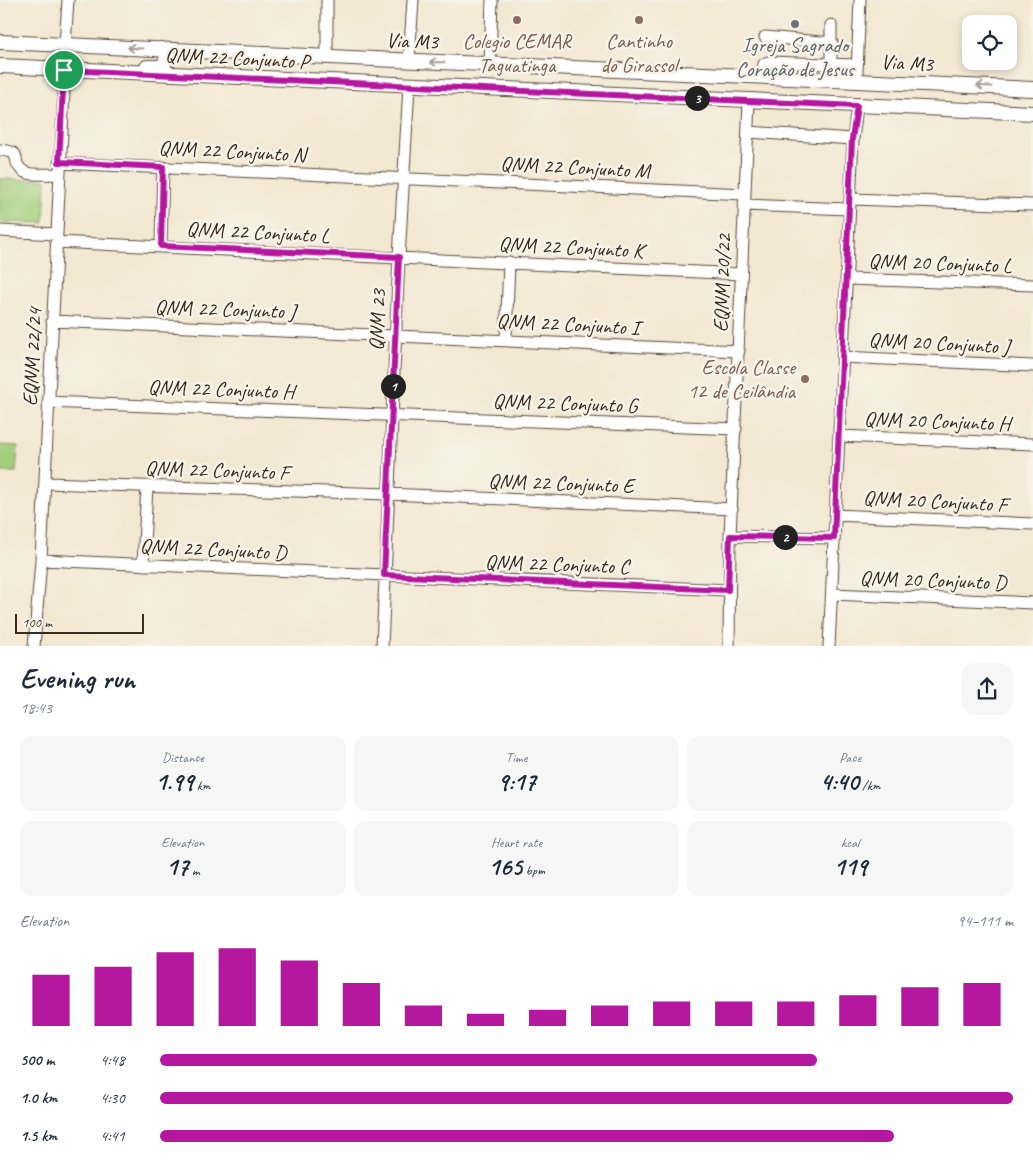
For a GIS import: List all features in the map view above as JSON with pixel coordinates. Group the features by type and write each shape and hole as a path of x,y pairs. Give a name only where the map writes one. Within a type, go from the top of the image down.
{"main road":[{"name":"Via M3","path":"0,42 1033,89"},
{"path":"0,66 68,70 116,65 160,67 164,65 166,59 166,54 162,49"},
{"path":"304,80 299,75 297,69 303,63 349,64 382,60"},
{"path":"430,86 465,82 511,83 517,75 516,70 510,64"},
{"name":"QNM 22 Conjunto P","path":"68,70 430,86"},
{"path":"654,96 646,86 648,81 653,78 695,79 722,74"},
{"path":"878,106 910,101 954,102 961,93 953,85"},
{"path":"430,86 1033,113"}],"street":[{"path":"65,45 68,0"},
{"path":"327,0 328,57"},
{"path":"409,61 412,0"},
{"path":"490,64 492,0"},
{"path":"858,81 860,0"},
{"path":"830,79 832,64 831,25"},
{"path":"765,37 832,43"},
{"path":"761,76 764,64 768,62 857,65"},
{"name":"EQNM 22/24","path":"34,646 41,560 59,168 68,70"},
{"name":"QNM 23","path":"382,646 399,257 409,86"},
{"name":"EQNM 20/22","path":"729,646 728,590 749,101"},
{"path":"829,646 852,139 857,106"},
{"path":"748,132 852,139"},
{"name":"QNM 22 Conjunto N","path":"0,150 12,151 21,170 26,173 59,168 163,167 403,178"},
{"path":"161,246 163,167"},
{"name":"QNM 22 Conjunto M","path":"403,178 850,204 1033,206"},
{"name":"QNM 22 Conjunto L","path":"0,231 56,238 161,246 399,257"},
{"name":"QNM 22 Conjunto K","path":"399,257 741,274"},
{"path":"506,340 509,262"},
{"name":"QNM 20 Conjunto L","path":"846,279 1033,285"},
{"name":"QNM 22 Conjunto J","path":"52,321 396,335"},
{"name":"QNM 22 Conjunto I","path":"396,335 739,350"},
{"name":"QNM 20 Conjunto J","path":"842,358 1033,366"},
{"name":"QNM 22 Conjunto H","path":"48,402 392,414"},
{"name":"QNM 22 Conjunto G","path":"392,414 736,429"},
{"name":"QNM 20 Conjunto H","path":"839,436 1033,444"},
{"name":"QNM 22 Conjunto F","path":"45,482 388,494"},
{"path":"143,565 147,486"},
{"name":"QNM 22 Conjunto E","path":"388,494 732,509"},
{"name":"QNM 20 Conjunto F","path":"835,515 1033,524"},
{"path":"730,536 834,538"},
{"name":"QNM 22 Conjunto D","path":"41,560 384,575"},
{"name":"QNM 22 Conjunto C","path":"384,575 728,590"},
{"name":"QNM 20 Conjunto D","path":"832,594 1033,603"}],"green space":[{"path":"0,179 46,180 44,223 0,222"},
{"path":"0,445 18,446 16,472 0,472"}],"place":[{"name":"Colegio CEMAR Taguatinga","path":"517,20"},
{"name":"Cantinho do Girassol","path":"639,20"},
{"name":"Igreja Sagrado Coração de Jesus","path":"795,24"},
{"name":"Escola Classe 12 de Ceilândia","path":"805,379"}],"route":[{"path":"64,70 857,106 852,139 834,538 730,536 728,590 384,575 399,257 161,246 163,167 59,162 64,70"}]}
